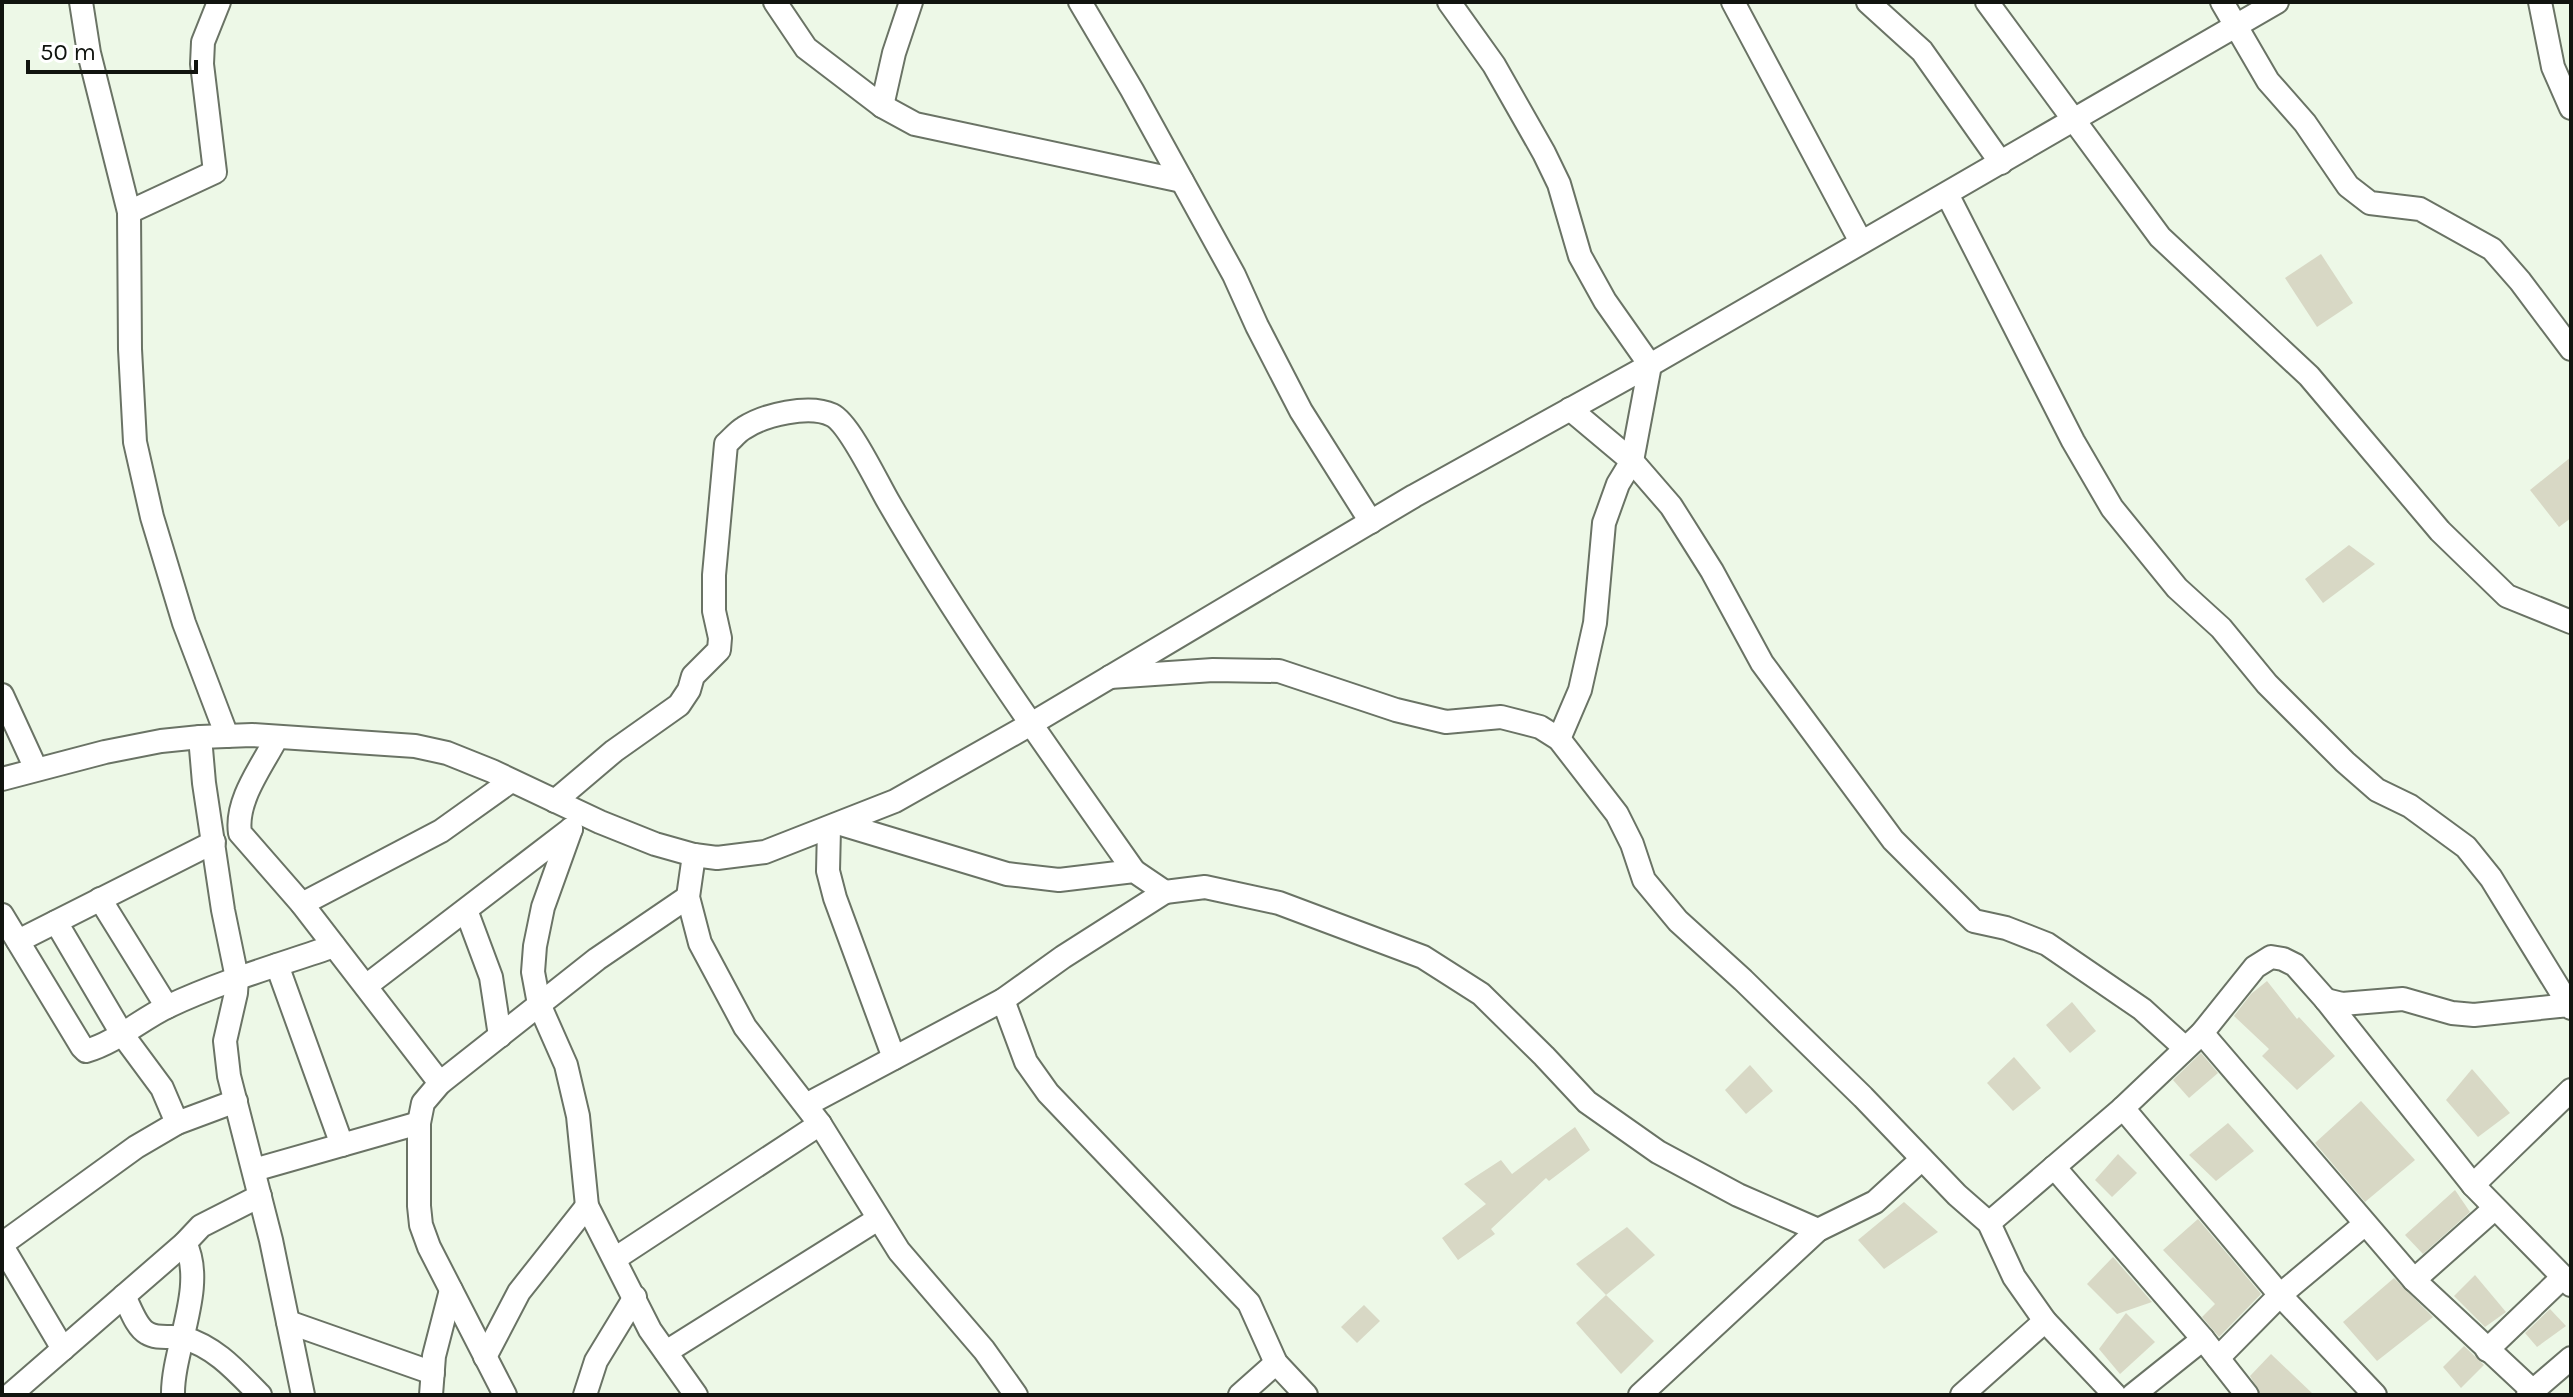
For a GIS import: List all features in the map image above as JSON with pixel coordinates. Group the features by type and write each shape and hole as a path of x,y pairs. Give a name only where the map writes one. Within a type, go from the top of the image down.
{"street":[{"path":"81,2 89,53 129,212 130,349 135,442 152,517 180,608 227,736"},
{"path":"129,212 215,172 202,64 203,42 219,2"},
{"path":"775,2 806,48 882,106 915,124 1182,181"},
{"path":"882,106 894,53 911,2"},
{"path":"1080,2 1234,275 1301,411 1371,522"},
{"path":"1449,2 1494,65 1544,153 1559,184 1580,256 1605,301 1650,365 1632,461 1618,484 1604,523 1595,623 1580,690 1559,739"},
{"path":"1733,2 1861,242"},
{"path":"1868,2 1922,51 2001,163"},
{"path":"1987,2 2160,237 2309,376 2440,531 2507,596 2571,622"},
{"path":"2222,2 2268,81 2305,123 2348,186 2370,203 2420,209 2492,249 2571,349"},
{"path":"2,779 161,741 200,737 277,737 415,746 447,753 555,801 580,823 694,855 717,858 765,852 895,801 1371,522 1650,365 2277,2"},
{"path":"2540,2 2553,67 2571,108"},
{"path":"1947,194 2073,441 2112,508 2177,588 2221,628 2267,684 2345,762 2377,790 2410,806 2466,847 2491,878 2570,1007 2474,1015 2452,1013 2403,999 2342,1004 2326,1000"},
{"path":"555,801 614,751 679,705 689,690 693,676 719,650 714,575 726,444 744,427 804,409 833,415 849,434 908,535 1031,724 1134,871 1165,892"},
{"path":"1570,409 1632,461 1671,506 1712,571 1762,663 1893,840 1974,921 2006,928 2047,944 2142,1009 2185,1048"},
{"path":"1107,677 1213,670 1279,671 1396,710 1446,722 1501,717 1540,727 1559,739 1617,814 1632,844 1644,880 1678,921 1743,980 1957,1195 1989,1223 2014,1277 2045,1321 2115,1395"},
{"path":"2,695 36,769"},
{"path":"200,737 237,978 225,1041 229,1076 260,1196 288,1322 300,1394"},
{"path":"277,737 242,805 238,819 240,833 302,904 440,1083"},
{"path":"302,904 441,831 511,781"},
{"path":"366,986 580,823"},
{"path":"580,823 543,907 533,972 539,1004 566,1065 575,1104 587,1206 650,1330 696,1395"},
{"path":"835,826 1007,874 1059,880 1134,871"},
{"path":"835,826 828,871 894,1058"},
{"path":"18,941 214,842"},
{"path":"694,855 688,897 700,943 745,1027 820,1124 899,1251 984,1350 1016,1395"},
{"path":"806,1105 1003,1000 1063,957 1165,892 1205,887 1279,903 1423,957 1481,994 1587,1102 1658,1152 1738,1195 1818,1230"},
{"path":"505,1395 429,1247 421,1225 419,1123 423,1103 440,1083 539,1004 597,959 688,897"},
{"path":"100,899 167,1007"},
{"path":"466,910 491,977 500,1036"},
{"path":"2,915 86,1051 167,1007 237,978 334,946"},
{"path":"56,922 122,1034 162,1088 177,1123"},
{"path":"1989,1223 2123,1108 2202,1033 2255,967 2271,957 2283,959 2295,965 2326,1000 2494,1209 2567,1281 2487,1350"},
{"path":"277,965 342,1145"},
{"path":"1003,1000 1026,1062 1048,1093 1249,1303 1276,1363 1306,1395"},
{"path":"2202,1033 2414,1280 2531,1393 2571,1358"},
{"path":"2473,1185 2571,1090"},
{"path":"63,1349 2,1245 136,1147 177,1123 236,1101"},
{"path":"2123,1108 2280,1295 2375,1395"},
{"path":"254,1170 419,1123"},
{"path":"616,1258 820,1124"},
{"path":"1640,1395 1818,1230 1875,1202 1922,1159"},
{"path":"2054,1167 2203,1339 2247,1395"},
{"path":"10,1395 201,1226 260,1196"},
{"path":"485,1357 519,1292 587,1206"},
{"path":"2414,1280 2494,1209"},
{"path":"666,1352 878,1219"},
{"path":"2218,1358 2280,1295 2365,1224"},
{"path":"173,1395 172,1385 184,1338 192,1268 185,1243"},
{"path":"288,1322 432,1384 434,1356 451,1290"},
{"path":"124,1296 147,1333 184,1338 228,1362 260,1395"},
{"path":"585,1395 596,1361 635,1297"},
{"path":"1962,1395 2045,1321"},
{"path":"2133,1395 2203,1339"},
{"path":"1240,1395 1276,1363"}],"building":[{"path":"2321,254 2353,303 2317,327 2285,278"},
{"path":"2571,457 2571,518 2559,527 2530,490"},
{"path":"2349,545 2375,564 2323,603 2305,579"},
{"path":"2267,981 2297,1019 2299,1017 2335,1056 2297,1090 2262,1056 2269,1049 2234,1016 2251,994"},
{"path":"2072,1002 2096,1031 2070,1053 2046,1025"},
{"path":"2201,1053 2218,1073 2189,1098 2173,1080"},
{"path":"2014,1057 2041,1088 2013,1111 1987,1083"},
{"path":"1750,1065 1773,1091 1746,1114 1725,1090"},
{"path":"2472,1069 2510,1113 2478,1137 2446,1100"},
{"path":"2361,1101 2415,1160 2365,1202 2315,1143"},
{"path":"2228,1123 2254,1151 2216,1181 2189,1155"},
{"path":"1575,1127 1590,1150 1549,1181 1546,1178 1491,1229 1495,1234 1458,1260 1442,1238 1486,1204 1464,1184 1501,1160 1512,1174"},
{"path":"2118,1154 2137,1173 2112,1197 2095,1180"},
{"path":"2455,1190 2470,1212 2423,1254 2405,1235"},
{"path":"1904,1202 1938,1232 1884,1269 1858,1240"},
{"path":"2198,1219 2261,1294 2219,1337 2202,1317 2215,1304 2163,1250"},
{"path":"1627,1227 1655,1255 1606,1295 1576,1264"},
{"path":"2113,1257 2152,1302 2117,1314 2087,1284"},
{"path":"2475,1275 2506,1312 2485,1327 2454,1296"},
{"path":"2394,1278 2433,1317 2377,1361 2343,1322"},
{"path":"1606,1295 1654,1341 1621,1374 1576,1323"},
{"path":"1364,1305 1380,1321 1357,1343 1341,1327"},
{"path":"2550,1309 2566,1326 2537,1347 2525,1333"},
{"path":"2126,1313 2155,1342 2120,1374 2099,1349"},
{"path":"2464,1346 2484,1365 2461,1388 2443,1367"},
{"path":"2271,1354 2314,1395 2261,1395 2250,1376"}]}
